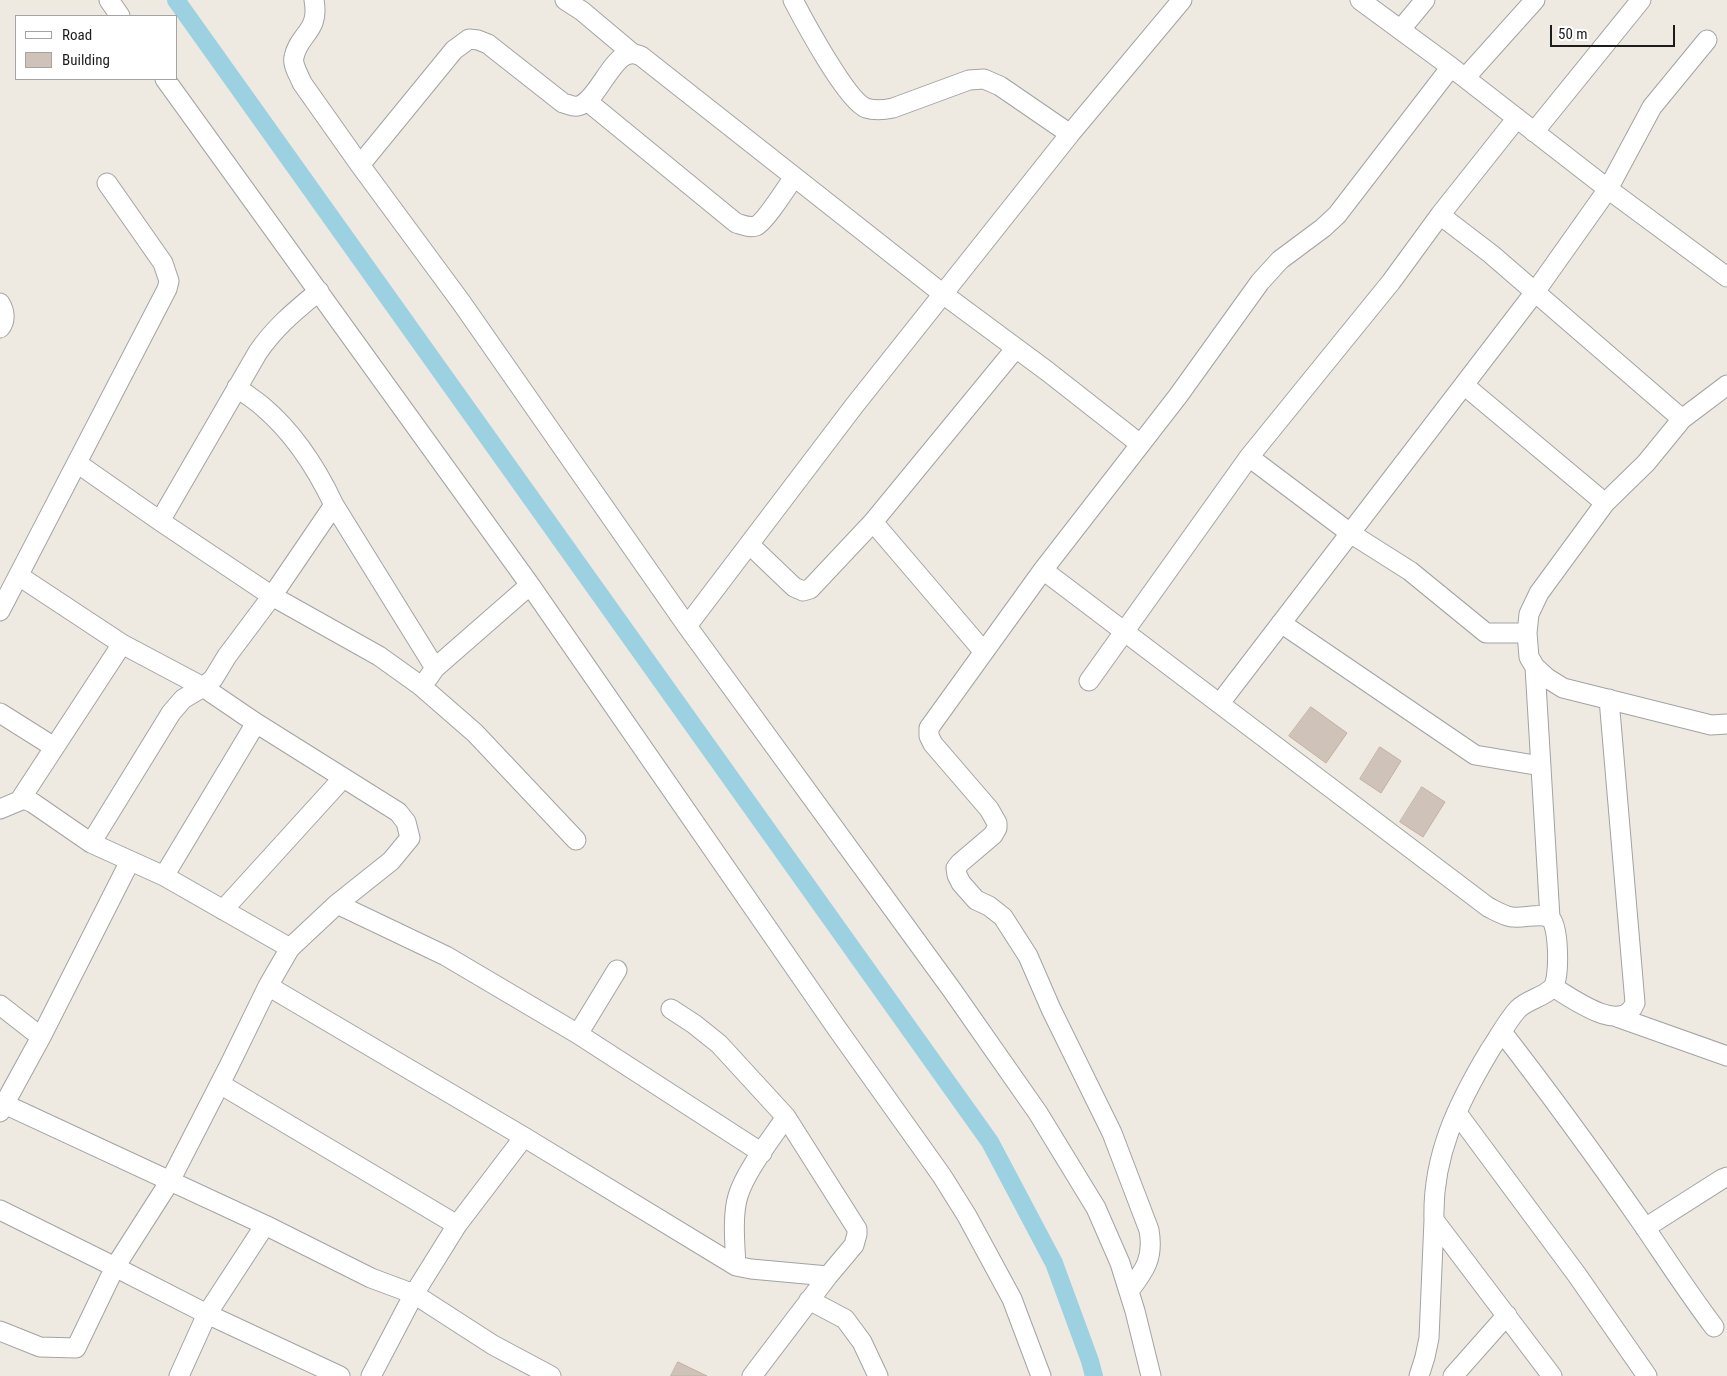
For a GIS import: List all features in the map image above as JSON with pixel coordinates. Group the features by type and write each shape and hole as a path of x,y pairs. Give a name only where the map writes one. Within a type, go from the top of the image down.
{"street":[{"path":"108,0 119,15"},
{"path":"565,0 582,11 632,53 642,56 944,294 1140,444"},
{"path":"792,0 854,100 866,108 881,110 893,108 969,80 984,79 1000,86 1070,134"},
{"path":"687,626 854,406 1070,134 1182,0"},
{"path":"1360,0 1401,29 1608,189 1727,277"},
{"path":"1401,29 1425,0"},
{"path":"1129,1291 1145,1270 1150,1256 1151,1242 1149,1230 1112,1133 1051,1009 1028,956 1003,917 976,900 957,875 956,868 993,835 997,824 989,810 933,744 929,736 929,728 1043,570 1178,396 1260,282 1280,260 1323,228 1337,215 1458,73 1535,0"},
{"path":"1534,132 1641,0"},
{"path":"318,3 312,27 300,44 294,58 296,70 302,83 461,302 687,626 952,990 1038,1113 1096,1208 1120,1263 1151,1376"},
{"path":"360,165 454,50 469,39 488,44 563,103 573,106 580,106 587,101 619,61 632,53"},
{"path":"1220,703 1535,292 1608,189 1652,107 1707,40"},
{"path":"166,80 530,585 838,1030 909,1128 967,1216 1012,1299 1041,1376"},
{"path":"587,101 736,223 748,227 757,225 794,177"},
{"path":"1089,681 1249,457 1391,282 1440,215 1517,118"},
{"path":"0,610 167,289 169,281 163,263 107,183"},
{"path":"1440,215 1491,254 1682,419"},
{"path":"160,521 271,333 319,291"},
{"path":"0,304 4,309 4,323 0,328"},
{"path":"749,544 794,587 803,591 810,589 873,522 1016,348"},
{"path":"1464,385 1605,503"},
{"path":"1727,385 1682,419 1646,463 1605,503 1538,593 1529,614 1526,633 1529,657 1535,667 1547,678 1563,688 1711,725 1727,724"},
{"path":"237,388 263,407 293,439 323,483 334,505 435,668"},
{"path":"1249,457 1350,533 1410,572 1486,633 1526,633"},
{"path":"77,463 272,596 379,656 420,686 475,733 576,840"},
{"path":"91,842 171,713 183,699 213,679 227,656 272,596 334,505"},
{"path":"873,522 984,652"},
{"path":"1043,570 1488,907 1500,914 1513,917 1543,916 1550,918"},
{"path":"0,1331 40,1347 76,1348 115,1266 170,1181 268,986 290,948 336,904 391,861 410,838 406,822 398,812 256,723 203,687 122,644 19,576"},
{"path":"420,686 435,668 530,585"},
{"path":"1281,623 1475,755 1541,766"},
{"path":"0,809 7,808 20,800 122,644"},
{"path":"1419,1376 1429,1338 1434,1220 1433,1201 1446,1135 1475,1076 1516,1011 1523,1004 1553,987 1557,978 1556,931 1554,923 1550,918 1535,667"},
{"path":"1609,699 1635,994 1635,1003 1632,1010 1626,1016 1617,1017"},
{"path":"0,713 54,747"},
{"path":"164,876 256,723"},
{"path":"223,910 342,778"},
{"path":"20,800 24,799 33,803 91,842 164,876 290,948"},
{"path":"130,861 41,1037 1,1106 265,1225 371,1278 414,1294 493,1344 551,1376"},
{"path":"336,904 446,956 578,1034 762,1153"},
{"path":"578,1034 617,970"},
{"path":"268,986 524,1137 736,1266 828,1276"},
{"path":"1553,987 1599,1013 1617,1017 1727,1056"},
{"path":"0,1005 41,1037"},
{"path":"671,1010 694,1024 719,1044 786,1117 857,1229 858,1234 854,1246 809,1300 752,1376"},
{"path":"1502,1032 1557,1104 1714,1327"},
{"path":"220,1084 457,1225"},
{"path":"1457,1113 1577,1275 1647,1376"},
{"path":"736,1266 734,1239 737,1199 742,1183 786,1117"},
{"path":"371,1376 414,1294 457,1225 524,1137"},
{"path":"1646,1228 1722,1178 1727,1177"},
{"path":"0,1210 115,1266 207,1314 340,1376"},
{"path":"1434,1220 1552,1376"},
{"path":"179,1376 207,1314 265,1225"},
{"path":"809,1300 845,1319 862,1342 878,1376"},
{"path":"1453,1376 1507,1315"}],"building":[{"path":"1311,707 1347,733 1326,763 1289,736"},
{"path":"1380,747 1401,761 1381,793 1360,779"},
{"path":"1422,787 1445,802 1423,837 1400,822"},
{"path":"678,1362 707,1376 671,1376"}],"waterway":[{"path":"176,0 990,1142 1054,1263 1094,1376"}]}
